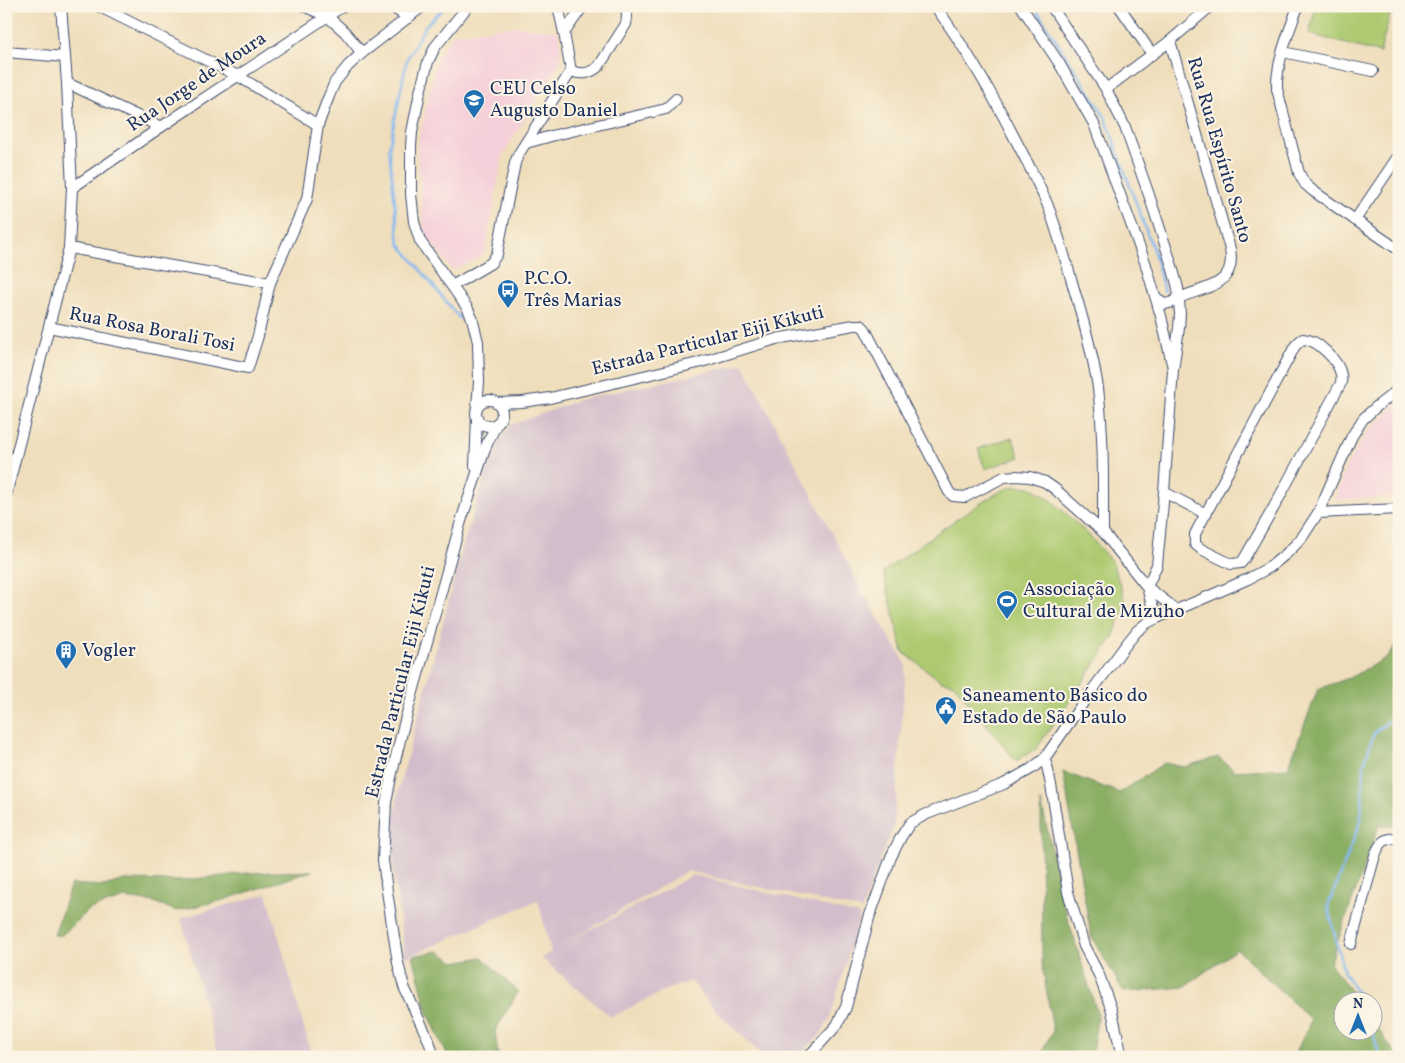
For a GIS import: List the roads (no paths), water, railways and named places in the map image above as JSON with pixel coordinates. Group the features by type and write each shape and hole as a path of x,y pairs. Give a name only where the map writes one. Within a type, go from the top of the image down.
{"street":[{"path":"6,495 68,248 72,188 61,6"},
{"path":"98,6 238,76 318,125"},
{"path":"304,6 328,17 345,32 362,53"},
{"name":"Rua Jorge de Moura","path":"72,188 343,6"},
{"path":"391,6 408,18"},
{"path":"68,248 270,283 307,199 318,125 335,82 362,53 422,6"},
{"name":"Estrada Particular Eiji Kikuti","path":"468,6 434,46 431,54 413,125 411,194 416,232 468,309 475,328 478,342 479,382 474,479"},
{"path":"452,286 491,263 496,256 515,163 521,150 571,72 558,6"},
{"path":"564,33 583,6"},
{"path":"571,72 586,74 594,71 599,66 626,24 626,6"},
{"path":"935,6 964,47 1006,121 1048,206 1062,247 1083,318 1098,387 1102,430 1103,532 1147,587 1174,610"},
{"path":"1021,6 1094,124 1142,254 1161,316 1173,370"},
{"path":"1051,6 1106,89 1125,127 1172,266 1179,297 1179,328 1173,370 1157,565 1147,587 1150,602 1157,618"},
{"path":"1119,6 1152,54"},
{"path":"1106,89 1170,41 1211,6"},
{"path":"1298,6 1283,52 1277,78 1277,89 1300,173 1305,184 1313,191 1399,250"},
{"name":"Rua Rua Espírito Santo","path":"1155,296 1163,304 1171,304 1179,297 1207,288 1221,280 1231,262 1231,253 1170,41"},
{"path":"6,52 64,57"},
{"path":"1283,52 1373,72"},
{"path":"66,83 161,127"},
{"path":"526,143 666,108 676,99"},
{"path":"536,128 555,135"},
{"path":"1355,220 1399,155"},
{"name":"Rua Rosa Borali Tosi","path":"49,327 248,368 258,336 270,283"},
{"name":"Estrada Particular Eiji Kikuti","path":"494,402 522,402 550,398 698,363 776,339 861,325 865,329 949,492 953,496 965,497 1004,477 1030,477 1045,482 1055,489 1103,532"},
{"path":"1312,340 1329,355 1338,368 1341,375 1340,384 1274,507 1241,563 1231,564 1201,549 1196,544 1195,534 1206,514 1295,346 1300,341 1312,340"},
{"path":"479,382 501,408 502,413 497,423 490,426 479,422 477,412 485,401 494,402"},
{"path":"808,1057 837,1025 846,1007 869,918 891,857 910,824 927,814 1004,784 1031,769 1044,759 1128,642 1146,623 1215,594 1270,567 1287,553 1301,539 1318,513 1352,436 1363,419 1399,389"},
{"name":"Estrada Particular Eiji Kikuti","path":"434,1057 429,1041 404,987 398,963 383,860 385,813 391,776 404,724 461,521 474,479 490,436 497,423"},
{"path":"1164,492 1206,514"},
{"path":"1318,513 1399,509"},
{"path":"1044,759 1051,785 1068,892 1084,946 1107,994 1116,1024 1122,1057"},
{"path":"1351,944 1378,846 1386,839 1399,838"},
{"name":"Estrada Particular Eiji Kikuti","path":"429,1041 442,1057"}],"waterway":[{"path":"446,6 426,25 407,59 389,148 399,243 460,319"},
{"path":"1034,6 1105,117 1155,255 1164,291"},
{"path":"1356,990 1344,973 1328,906 1361,820 1364,764 1374,733 1399,712"},
{"path":"1375,1040 1380,1057"}],"place":[{"name":"CEU Celso Augusto Daniel","path":"474,119"},
{"name":"P.C.O. Três Marias","path":"508,309"},
{"name":"Associação Cultural de Mizuho","path":"1007,620"},
{"name":"Vogler","path":"66,670"},
{"name":"Saneamento Básico do Estado de São Paulo","path":"946,726"}]}
